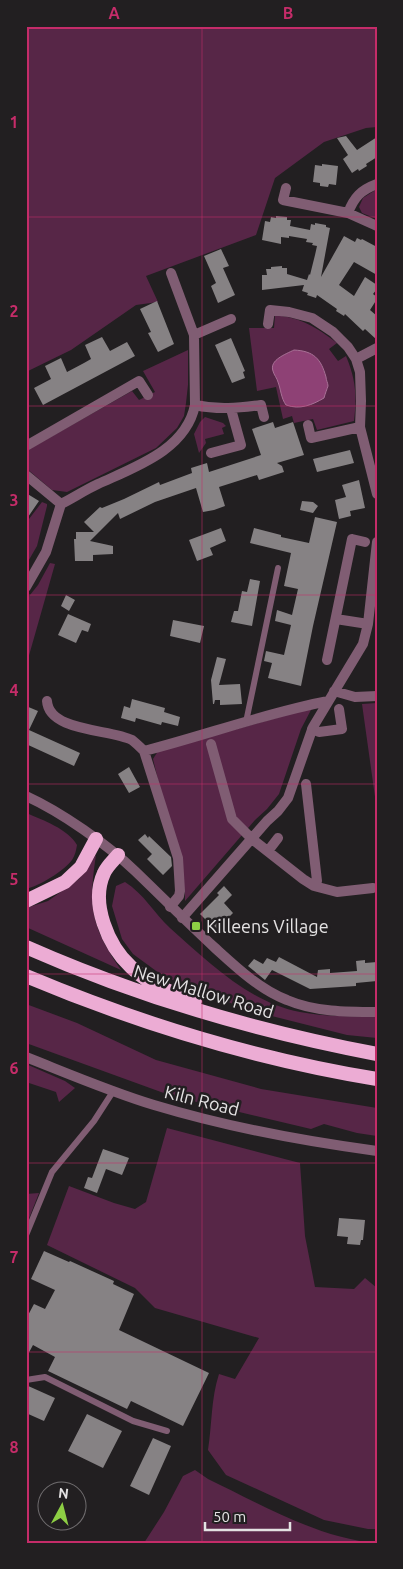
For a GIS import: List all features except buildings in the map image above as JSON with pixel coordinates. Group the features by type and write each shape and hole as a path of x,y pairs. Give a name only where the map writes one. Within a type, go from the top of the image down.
{"highway":[{"path":"26,901 65,882 81,868 96,839"},
{"path":"118,855 106,868 102,877 100,907 112,941 119,954 131,968 146,979 178,995 289,1036"},
{"name":"New Mallow Road","path":"26,947 92,975 166,1001 289,1036 377,1054"},
{"path":"26,976 122,1014 238,1050 316,1069 377,1079"}],"street":[{"path":"348,213 353,200 366,188 377,184"},
{"path":"286,188 283,200 348,213 377,226"},
{"path":"26,587 46,552 61,504 142,464 164,450 181,435 193,415 195,405 194,335 171,273"},
{"path":"268,324 270,310 289,312 312,318 333,332 348,347 356,359 360,372 362,401 360,427 377,494"},
{"path":"194,335 231,319"},
{"path":"356,359 377,348"},
{"path":"26,446 139,380 148,395"},
{"path":"195,405 212,409 231,409 262,405 264,417"},
{"path":"210,453 241,445 231,409"},
{"path":"308,425 311,438 360,427"},
{"path":"26,475 61,504"},
{"path":"328,660 352,539 365,542"},
{"path":"182,918 288,798 312,729 363,644 368,624 377,542"},
{"path":"336,619 368,624"},
{"path":"334,691 355,697 377,696"},
{"path":"47,701 49,711 61,721 131,740 144,751 178,858 180,891 179,896 170,907"},
{"path":"144,751 291,708 328,701"},
{"path":"312,729 319,732 342,729 339,709"},
{"path":"211,744 232,819 252,839 302,879 314,886 337,892 373,888"},
{"path":"306,784 317,881 314,886"},
{"path":"26,796 42,803 118,855 170,907 236,967 258,984 285,1000 320,1009 341,1012 377,1012"},
{"path":"268,851 278,838"},
{"name":"Kiln Road","path":"26,1057 154,1105 268,1133 377,1151"}],"lane":[{"path":"246,722 278,568"},
{"path":"26,1236 52,1172 94,1121 114,1090"},
{"path":"26,1380 45,1377 133,1421 167,1431"}],"shaded area":[{"path":"26,26 377,26 377,127 366,128 324,142 275,178 256,235 146,276 158,302 136,305 71,350 26,372"},
{"path":"377,189 377,219 362,213 359,207 363,198"},
{"path":"275,315 293,318 308,324 337,343 329,349 338,361 346,356 352,373 355,388 354,421 317,430 313,419 294,423 292,416 283,419 276,387 257,391 249,328 274,328"},
{"path":"188,350 188,385 184,416 177,428 156,448 67,492 52,490 26,468 26,451 132,391 139,400 155,392 143,371"},
{"path":"294,350 307,352 316,357 322,365 328,385 324,398 301,407 286,405 272,367 279,358"},
{"path":"205,417 223,423 226,426 222,428 224,434 205,439 206,443 199,453 194,434"},
{"path":"42,502 47,504 47,506 37,546 26,565 26,518 29,519"},
{"path":"50,563 55,564 26,666 26,600 38,585"},
{"path":"377,703 377,811 362,704"},
{"path":"312,708 301,729 279,794 185,901 185,892 153,759 158,751"},
{"path":"26,813 68,834 77,845 72,860 63,869 44,881 26,889"},
{"path":"96,855 92,889 94,916 103,941 121,970 26,927 26,908 48,901 79,879"},
{"path":"125,882 138,892 164,922 184,941 214,967 247,990 264,1000 282,1007 309,1014 377,1017 377,1038 347,1035 248,1010 163,976 133,954 122,939 112,906 116,886"},
{"path":"26,1004 77,1023 156,1060 261,1089 377,1108 377,1136 324,1124 311,1129 172,1096 26,1043"},
{"path":"26,1064 65,1081 75,1088 59,1102 56,1092 26,1082"},
{"path":"167,1128 300,1163 305,1236 315,1287 354,1289 365,1278 377,1288 377,1529 368,1529 324,1520 226,1475 208,1450 213,1402 219,1374 235,1379 259,1338 155,1308 135,1288 47,1245 69,1186 135,1209 146,1202"},
{"path":"39,1193 26,1226 26,1194"},
{"path":"195,1470 208,1479 248,1499 312,1528 334,1535 377,1543 144,1543 164,1512 183,1476"}],"place":[{"name":"Killeens Village","path":"196,926"}]}
